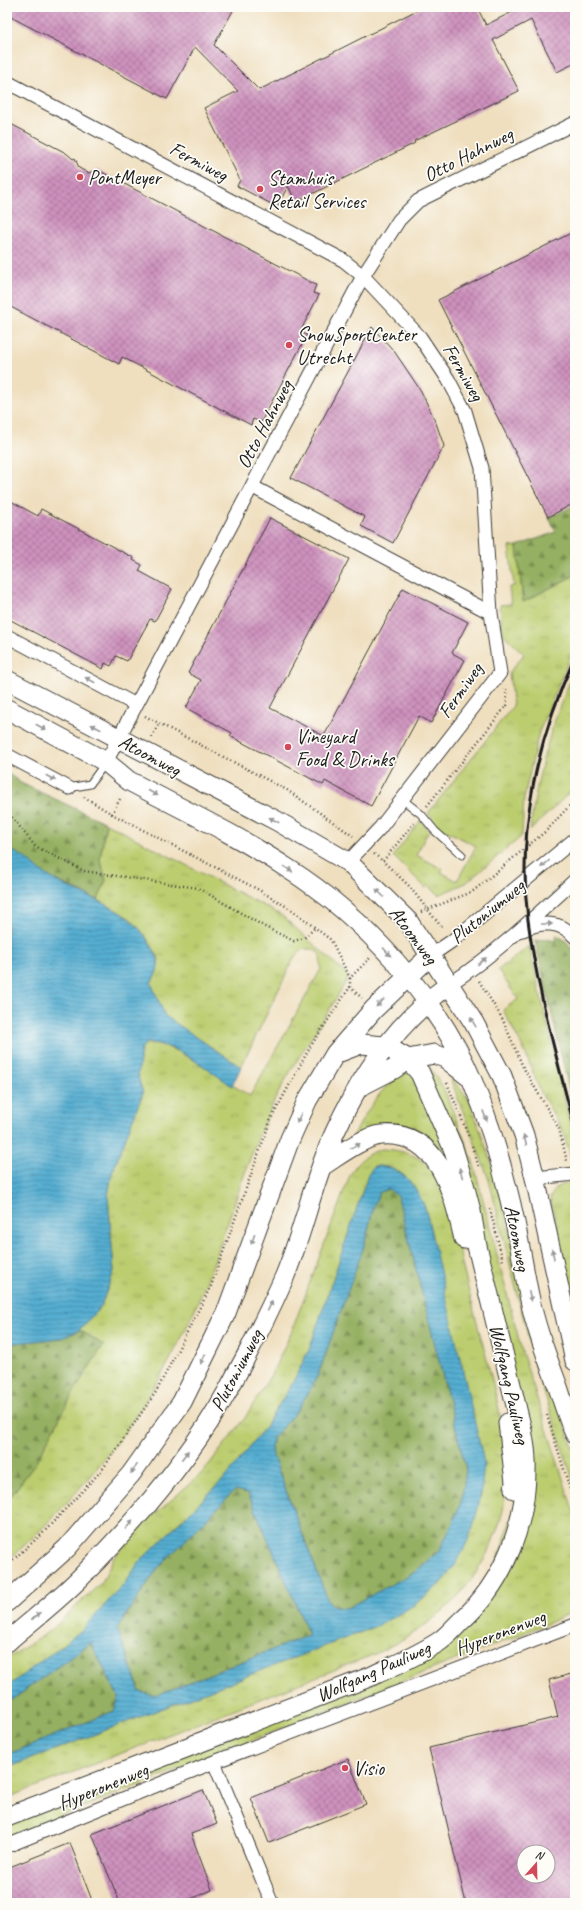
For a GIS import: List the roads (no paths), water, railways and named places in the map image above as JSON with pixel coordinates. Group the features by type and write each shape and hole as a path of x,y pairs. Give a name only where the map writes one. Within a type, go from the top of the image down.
{"main road":[{"name":"Atoomweg","path":"7,680 277,821 348,862 408,921 474,1023 502,1076 524,1135 535,1178 575,1361"},
{"name":"Atoomweg","path":"7,708 106,762 129,781 288,868 332,900 382,946 427,1000 448,1033 472,1079 493,1137 509,1194 529,1297 575,1434"},
{"name":"Plutoniumweg","path":"7,1602 67,1548 131,1474 182,1402 226,1313 290,1139 307,1101 335,1054 374,1009 430,956"},
{"name":"Plutoniumweg","path":"7,1642 82,1576 154,1498 194,1444 227,1392 284,1277 322,1166 335,1133 359,1087 385,1046 427,1000 450,984"},
{"path":"335,1054 361,1044 385,1046"},
{"name":"Wolfgang Pauliweg","path":"7,1817 372,1676 409,1658 441,1640 473,1611 496,1580 509,1556 521,1517 526,1460 522,1430 477,1246 471,1211 453,1148 420,1073 408,1059 385,1046"},
{"path":"359,1087 394,1069 408,1059 434,1054 445,1058 472,1079"},
{"name":"Wolfgang Pauliweg","path":"7,1808 387,1657 446,1622 482,1582 499,1549 510,1517 515,1482 508,1418 450,1184 437,1162 428,1151 408,1138 395,1135 381,1135 369,1139 322,1166"}],"street":[{"name":"Fermiweg","path":"7,82 343,260 363,276 420,337 448,379 466,411 482,468 491,613 500,673 380,828 348,862"},
{"name":"Otto Hahnweg","path":"106,762 253,487 363,276 399,220 418,201 575,123"},
{"path":"253,487 491,613"},
{"name":"Atoomweg","path":"7,636 135,709"},
{"path":"7,755 69,788"},
{"name":"Plutoniumweg","path":"430,956 452,941 575,839"},
{"name":"Plutoniumweg","path":"450,984 472,969 516,934 575,880"},
{"path":"516,934 532,926 549,924 561,925 575,937"},
{"path":"535,1178 575,1174"},
{"name":"Hyperonenweg","path":"7,1846 214,1762 575,1625"},
{"path":"214,1762 272,1903"}],"lane":[{"name":"Atoomweg","path":"69,788 90,784 106,762"},
{"path":"402,799 421,814 435,831 462,855"}],"water":[{"path":"7,850 18,854 43,873 61,884 116,910 140,929 156,953 158,966 151,983 165,1016 241,1067 232,1086 202,1065 179,1052 157,1044 146,1043 141,1049 138,1077 143,1093 112,1173 108,1196 114,1271 101,1306 80,1330 62,1338 7,1344"},
{"path":"374,1166 393,1169 401,1173 413,1185 426,1210 484,1462 476,1518 460,1557 436,1588 405,1611 372,1628 7,1768 7,1755 114,1711 119,1698 91,1643 7,1703 7,1687 82,1630 125,1583 140,1561 228,1475 265,1427 292,1384 309,1350 368,1175","holes":["389,1189 398,1197 466,1469 462,1499 453,1523 439,1551 415,1572 347,1608 335,1607 328,1601 271,1451 272,1439 299,1408 318,1375 364,1246 374,1205 380,1192","235,1490 248,1493 309,1635 155,1696 140,1692 117,1628 158,1568"]}],"railway":[{"path":"575,657 550,720 541,753 533,786 525,852 525,886 532,947 548,1026 575,1130"}],"place":[{"name":"PontMeyer","path":"80,177"},
{"name":"Stamhuis Retail Services","path":"260,189"},
{"name":"SnowSportCenter Utrecht","path":"289,345"},
{"name":"Vineyard Food & Drinks","path":"288,747"},
{"name":"Visio","path":"345,1768"}]}
